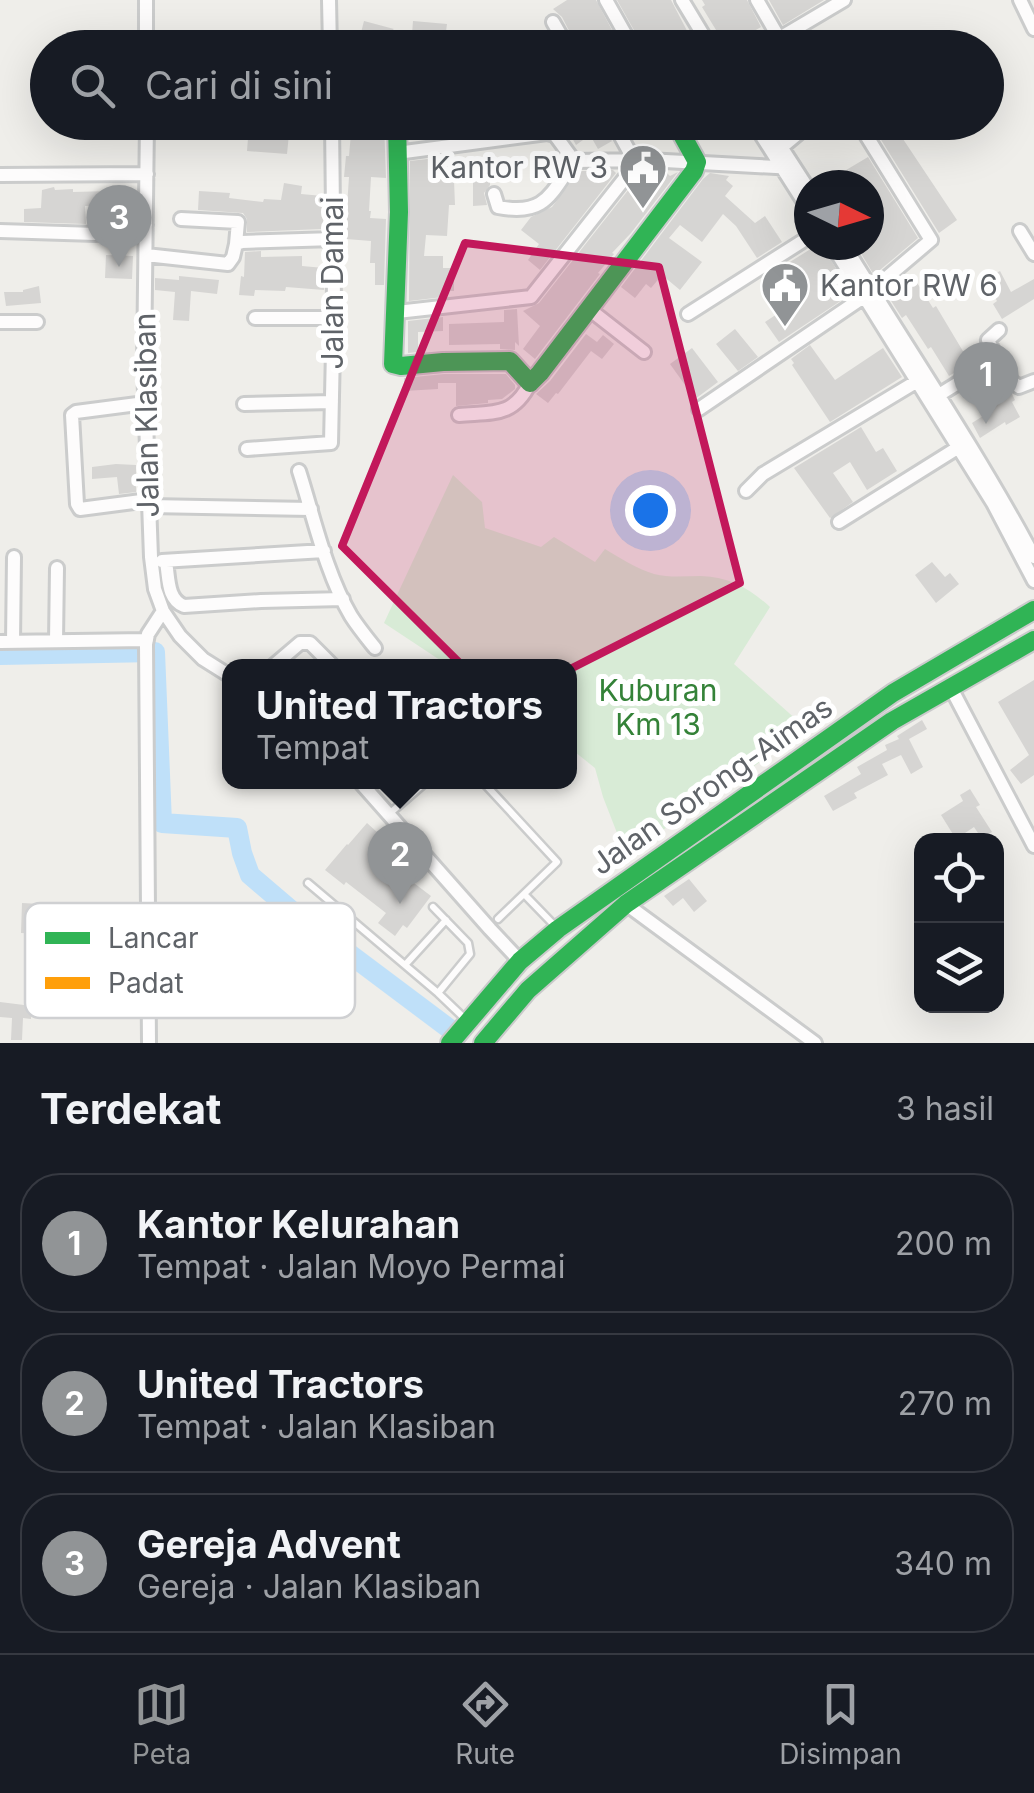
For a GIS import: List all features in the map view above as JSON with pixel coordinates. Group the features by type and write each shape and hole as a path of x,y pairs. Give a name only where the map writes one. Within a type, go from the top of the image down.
{"main road":[{"path":"398,140 400,212 393,364 510,361 530,383 694,171 697,162 685,140"},
{"name":"Jalan Sorong-Aimas","path":"450,1043 520,960 558,928 893,693 1034,610"},
{"name":"Jalan Sorong-Aimas","path":"483,1043 528,990 626,904 838,756 950,686 1034,640"},
{"path":"972,644 984,666"},
{"path":"828,739 838,756"},
{"path":"473,1015 498,1024"}],"street":[{"path":"146,0 146,30"},
{"path":"329,0 330,30"},
{"path":"606,0 624,30"},
{"path":"682,0 700,30"},
{"path":"757,0 774,30"},
{"path":"793,30 844,0"},
{"path":"1020,0 1034,29"},
{"path":"554,22 558,30"},
{"name":"Jalan Klasiban","path":"147,140 145,403 150,557 155,589 164,611 180,636 222,671"},
{"name":"Jalan Damai","path":"247,448 331,443 332,140"},
{"path":"398,153 495,140"},
{"path":"559,140 574,161"},
{"path":"397,312 531,297 636,164 624,140"},
{"path":"767,140 794,174"},
{"path":"777,140 794,181"},
{"path":"782,148 791,140"},
{"path":"700,408 869,294 931,240 869,140"},
{"path":"574,161 787,167"},
{"path":"494,194 498,208 519,210 538,206 574,161"},
{"path":"0,176 147,174"},
{"path":"146,255 228,264 233,257 238,222 181,219"},
{"path":"0,231 96,234 146,225"},
{"path":"1020,232 1034,254"},
{"path":"236,244 334,238"},
{"path":"688,314 794,247"},
{"path":"843,260 923,377 1034,581"},
{"path":"852,260 869,294"},
{"path":"588,310 644,352"},
{"path":"255,318 334,318"},
{"path":"0,322 37,322"},
{"path":"1000,330 988,340 1013,384 1023,386 1034,381"},
{"path":"935,398 997,358"},
{"path":"746,492 764,474 923,377"},
{"path":"459,415 507,410 522,398 530,383"},
{"path":"935,398 1002,498 1034,556"},
{"path":"244,404 332,402"},
{"path":"145,403 72,414 80,509 149,503 311,510"},
{"path":"839,522 959,447"},
{"path":"299,471 343,599 375,648"},
{"path":"150,557 166,562 324,551"},
{"path":"14,557 6,642 146,647"},
{"path":"166,562 170,592 184,606 343,599"},
{"path":"56,641 58,568"},
{"path":"148,903 146,647 164,611"},
{"path":"281,659 305,641 326,659"},
{"path":"950,686 1034,846"},
{"path":"366,789 520,960"},
{"path":"626,904 815,1043"}],"lane":[{"path":"388,815 418,789"},
{"path":"490,789 557,862 498,919"},
{"path":"308,883 332,903"},
{"path":"524,894 558,928"},
{"path":"434,907 468,942 470,954 438,993"},
{"path":"405,965 446,920"},
{"path":"355,923 438,993 473,1015"}],"highlighted area":[{"path":"465,243 659,267 740,583 501,704 342,546"}],"green space":[{"name":"Kuburan Km 13","path":"453,475 482,502 485,528 541,547 554,537 595,562 605,549 654,574 721,579 754,594 770,607 734,664 807,729 626,856 595,768 577,754 577,659 438,659 384,623"}],"building":[{"path":"567,0 596,0 612,30 569,30 553,9"},
{"path":"617,0 671,0 687,30 634,30"},
{"path":"702,0 747,0 761,27 716,30 702,7"},
{"path":"769,0 824,0 783,25"},
{"path":"364,21 394,29 393,30 362,30"},
{"path":"413,21 447,24 446,30 412,30"},
{"path":"248,140 288,140 287,154 247,151"},
{"path":"350,140 385,140 386,178 371,177 369,211 370,218 386,219 384,285 375,285 371,241 345,236 349,177 344,177"},
{"path":"593,140 611,140 612,141 598,149"},
{"path":"881,140 904,140 957,220 939,233"},
{"path":"453,156 455,205 449,205 447,236 426,235 424,256 443,256 443,268 454,268 454,291 444,291 443,297 409,301 410,161"},
{"path":"868,157 876,170 846,170"},
{"path":"473,164 494,165 494,179 490,179 484,193 487,205 473,206"},
{"path":"644,170 665,171 670,176 678,172 612,253 535,359 523,349 540,326 523,311 539,303"},
{"path":"579,171 594,175 597,171 616,173 540,270 528,260 539,244 521,230 531,217 552,207"},
{"path":"710,173 729,176 726,180 733,186 725,196 755,223 765,216 782,242 757,258 723,214 702,242 680,225 669,238 702,262 680,290 662,275 651,288 646,284 635,298 621,287"},
{"path":"284,183 302,186 301,194 323,196 323,229 247,232 243,213 198,210 199,191 230,193 229,198 263,202 281,200"},
{"path":"884,183 918,238 874,275 865,260 884,260"},
{"path":"54,187 73,192 110,191 110,205 85,206 86,224 24,222 24,209 41,208 42,190"},
{"path":"261,251 261,257 302,256 302,266 324,268 324,290 286,287 285,291 255,290 254,296 239,295 245,252"},
{"path":"106,255 133,256 132,279 105,278"},
{"path":"794,259 831,260 851,294 779,342 765,322 786,308 766,277"},
{"path":"1000,271 1011,292 1034,279 1034,299 1002,319 985,279"},
{"path":"179,276 219,280 217,294 191,291 189,321 173,320 175,292 155,290 155,278 179,280"},
{"path":"914,278 970,363 949,376 931,347 928,349 888,296"},
{"path":"39,286 41,303 6,306 4,292 23,292"},
{"path":"517,309 519,346 515,342 515,350 500,349 500,344 449,345 449,324 504,322 504,310"},
{"path":"443,317 443,331 418,332 418,352 408,353 408,321"},
{"path":"735,329 758,357 738,371 716,344"},
{"path":"586,334 597,342 603,335 614,344 602,359 591,351 548,403 536,394"},
{"path":"810,345 835,380 883,348 902,377 830,422 792,365 791,359"},
{"path":"692,348 718,382 695,399 670,364"},
{"path":"994,373 1012,394 1020,417 980,438 972,423 994,409 981,385 990,381 988,376"},
{"path":"506,374 515,389 502,399 456,406 456,383 438,383 438,389 404,391 404,378"},
{"path":"861,427 876,452 883,448 897,471 867,490 850,462 833,473 853,502 830,518 794,468"},
{"path":"136,465 136,492 119,494 117,477 92,479 92,467"},
{"path":"932,562 945,577 950,573 959,584 936,603 915,575"},
{"path":"1034,680 1034,775 1021,784 1010,770 1029,755 998,702"},
{"path":"922,720 927,729 909,739 923,767 911,774 901,755 882,764 888,775 854,793 857,798 833,811 824,796 861,774 857,767 887,750 885,745"},
{"path":"970,789 992,832 978,833 974,827 965,833 952,833 941,815 963,801 960,795"},
{"path":"367,823 388,842 377,855 431,896 407,928 403,925 395,936 378,923 386,913 325,870"},
{"path":"689,879 707,901 694,912 683,898 673,906 664,896"},
{"path":"22,903 25,903 25,933 21,933"},
{"path":"0,1002 25,1005 25,1018 31,1019 23,1018 22,1040 11,1040 12,1018 0,1017"}],"waterway":[{"path":"0,655 155,652 162,823 237,828 250,875 283,903"},
{"path":"355,958 455,1033"}],"traffic: fast":[{"path":"397,140 399,212 393,364 510,361 530,383 694,171 697,162 685,140"},
{"path":"450,1043 520,961 558,929 893,693 1034,610"},
{"path":"483,1043 528,990 626,904 892,721 1034,640"}],"place":[{"name":"Kantor RW 3","path":"643,210"},
{"name":"Gereja Advent","path":"119,267"},
{"name":"Kantor RW 6","path":"785,328"},
{"name":"Kantor Kelurahan","path":"986,424"},
{"name":"United Tractors","path":"400,904"}]}
